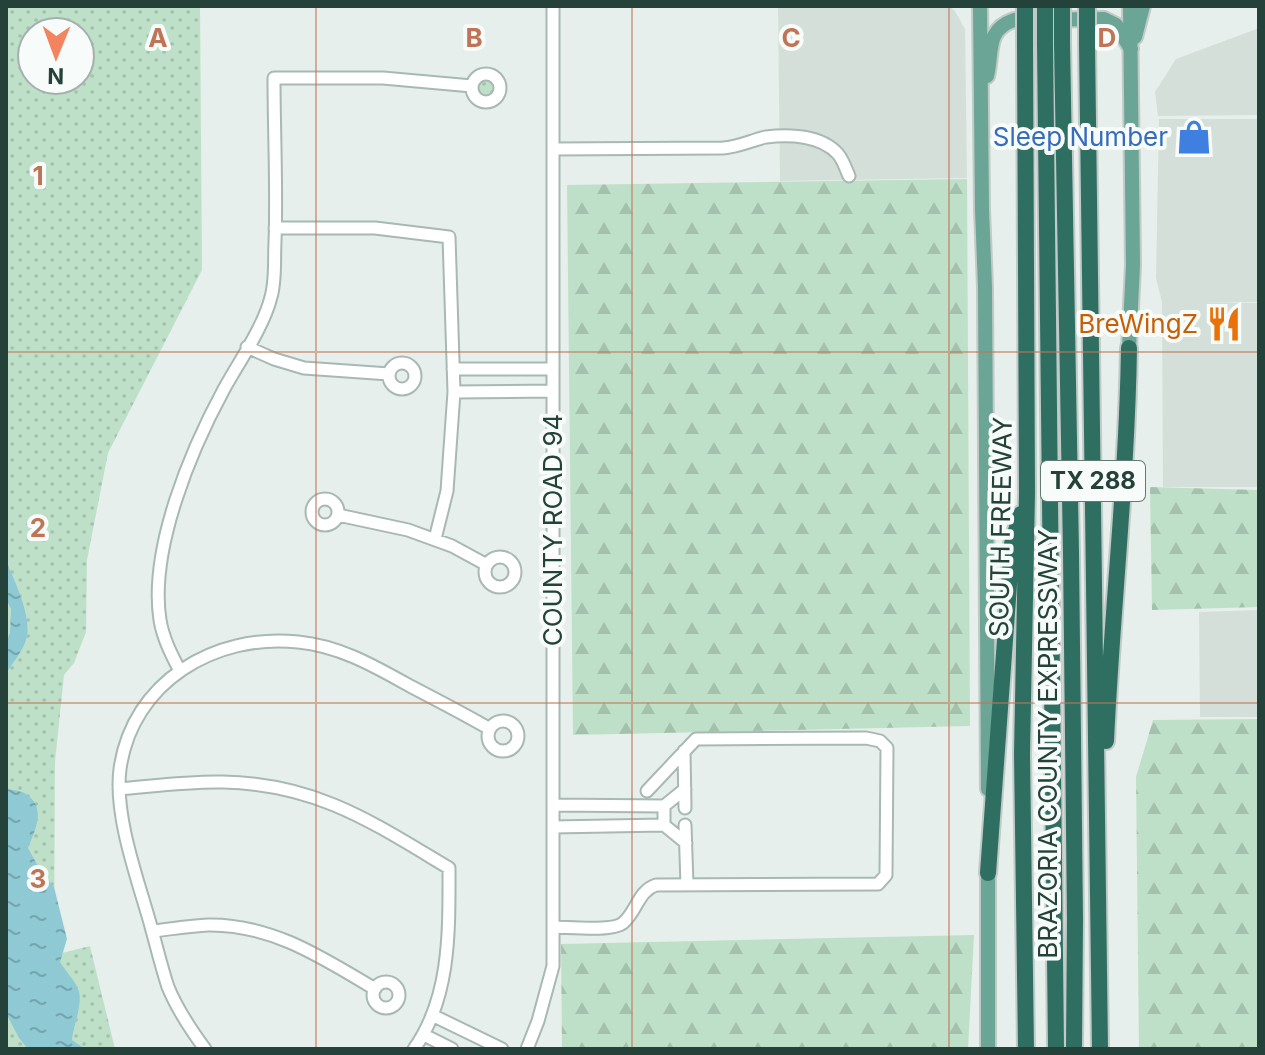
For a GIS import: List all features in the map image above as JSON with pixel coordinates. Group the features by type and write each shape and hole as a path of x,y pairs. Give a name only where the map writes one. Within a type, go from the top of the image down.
{"highway":[{"name":"SOUTH FREEWAY","path":"1025,6 1027,493 1022,754 1026,1049"},
{"name":"BRAZORIA COUNTY EXPRESSWAY","path":"1045,6 1054,43 1072,585 1074,1049"},
{"name":"BRAZORIA COUNTY EXPRESSWAY","path":"1056,1049 1054,43 1062,6"},
{"name":"TX 288","path":"1087,6 1100,1049"},
{"path":"1099,918 1110,659 1126,449 1129,348"},
{"path":"988,873 1012,544 1027,493"}],"main road":[{"path":"1129,348 1133,265 1130,6"},
{"path":"1131,49 1143,6"},
{"path":"977,10 985,302 988,1049"},
{"path":"980,104 989,68 990,46 1002,24 1014,20 1104,19 1116,25 1131,49"}],"street":[{"name":"COUNTY ROAD 94","path":"527,1049 553,966 553,6"},
{"path":"180,671 167,648 160,624 158,603 165,543 195,448 266,313 271,297 275,228 274,78 383,78 472,86"},
{"path":"554,149 723,148 769,137 807,137 816,139 838,154 849,176"},
{"path":"275,228 375,228 449,237 454,392 447,491 435,539"},
{"path":"247,347 304,368 389,374"},
{"path":"453,369 553,369"},
{"path":"454,392 553,391"},
{"path":"338,515 435,539 487,565"},
{"path":"205,1049 168,986 120,806 124,751 138,716 162,684 180,671 225,649 250,643 319,645 361,659 490,729"},
{"path":"553,927 614,928 624,923 646,888 656,885 878,884 886,875 887,748 880,741 866,738 696,739 647,791"},
{"path":"684,751 685,808"},
{"path":"119,789 220,781 301,793 371,821 449,868 449,932 439,1000 424,1035 414,1049"},
{"path":"553,805 664,806 685,789"},
{"path":"664,806 664,825"},
{"path":"553,827 664,825 686,843"},
{"path":"685,825 687,885"},
{"path":"152,931 208,925 259,931 303,947 375,989"},
{"path":"432,1015 502,1049"},
{"path":"424,1035 452,1049"}],"shaded area":[{"path":"778,6 949,6 955,11 965,29 967,178 780,181"},
{"path":"1259,28 1259,115 1158,116 1155,92 1176,59"},
{"path":"1159,119 1259,119 1259,302 1202,302 1259,303 1259,487 1163,487 1162,302 1156,278"},
{"path":"1259,610 1259,717 1200,717 1199,612"}],"green space":[{"path":"6,6 200,6 202,270 108,453 87,560 86,632 74,663 64,675 55,762 54,955 90,946 115,1049 6,1049"},
{"path":"487,75 496,79 500,88 496,97 487,101 478,97 474,88 478,79"},
{"path":"967,179 970,726 573,735 567,185"},
{"path":"1150,487 1259,490 1259,607 1152,610"},
{"path":"1259,719 1259,1049 1139,1049 1136,777 1153,720"},
{"path":"974,935 968,1049 562,1049 561,944"}],"water":[{"path":"6,561 22,600 28,631 22,649 6,673 11,609 6,599"},
{"path":"6,789 24,793 38,812 28,848 54,887 67,939 60,962 80,994 72,1040 85,1049 28,1049 6,1013"}],"place":[{"name":"Sleep Number","path":"1194,137"},
{"name":"BreWingZ","path":"1224,324"}]}
